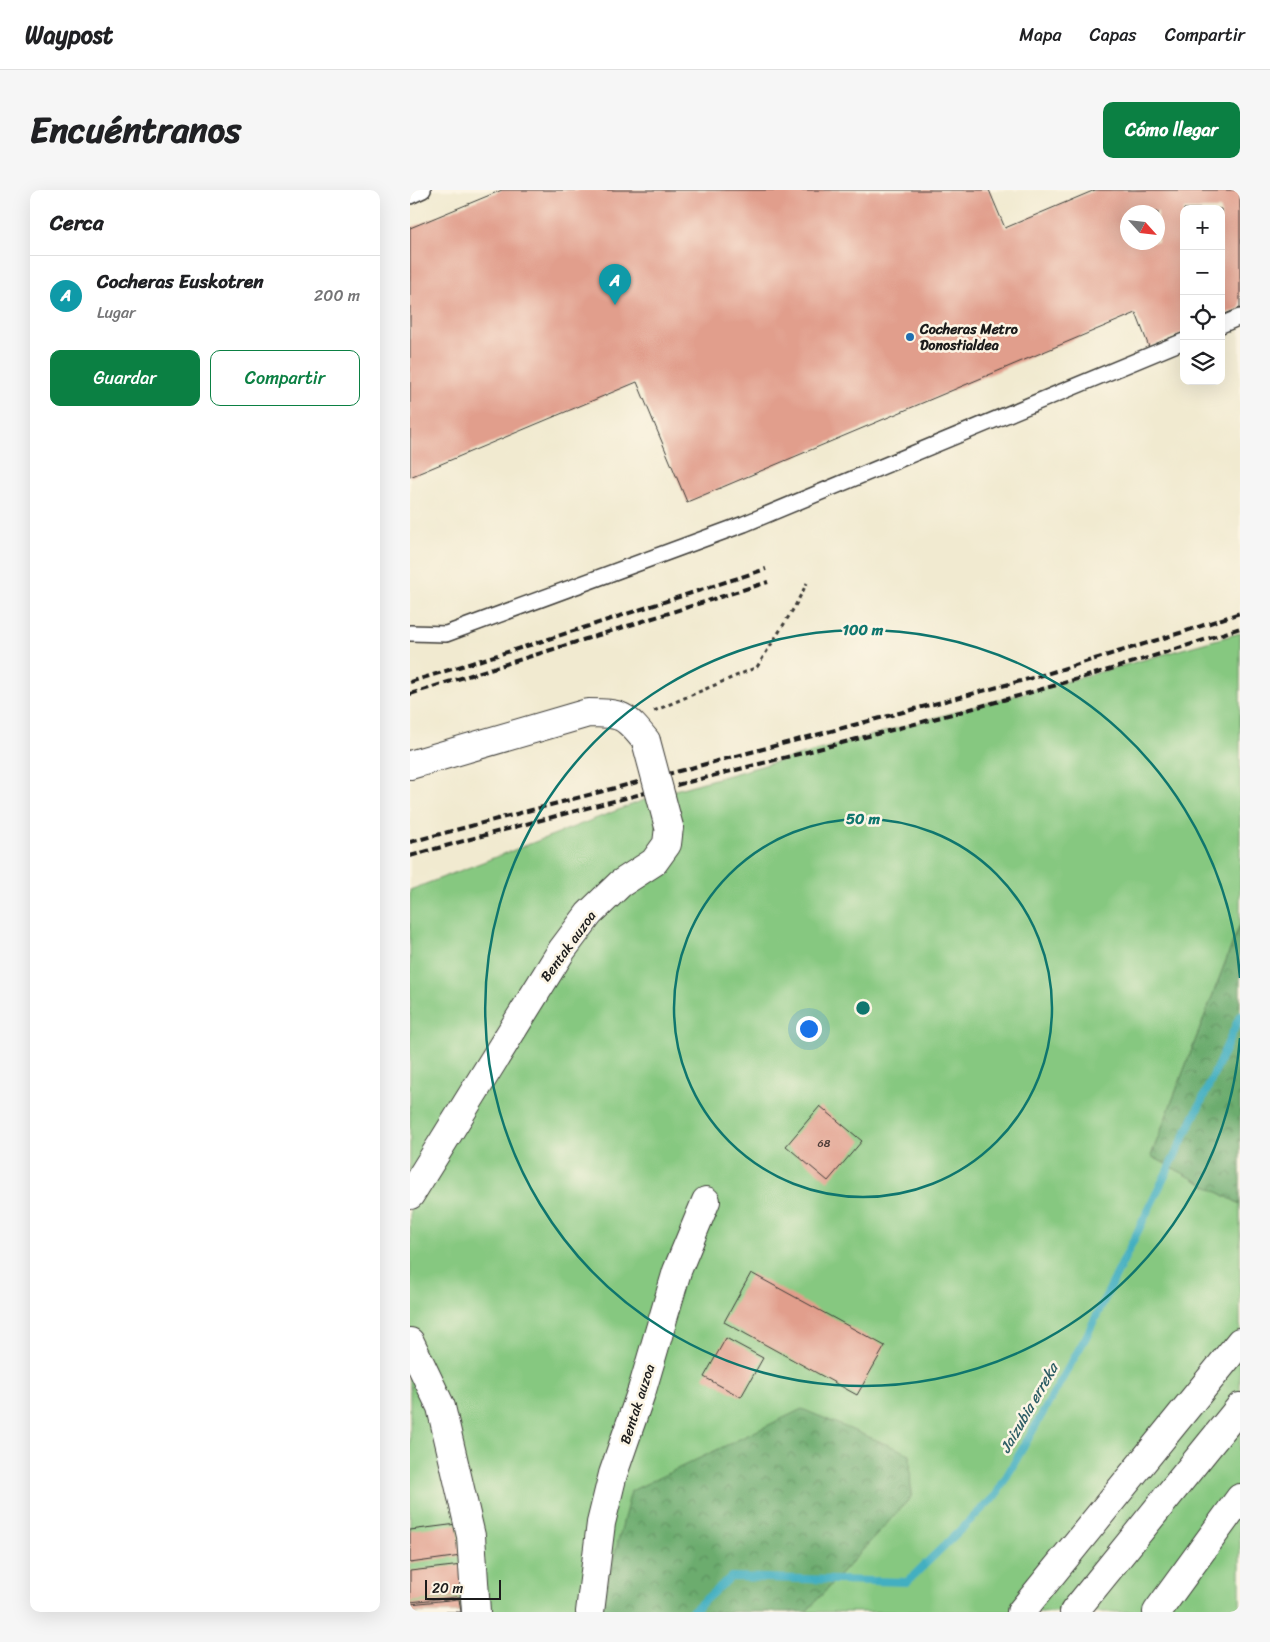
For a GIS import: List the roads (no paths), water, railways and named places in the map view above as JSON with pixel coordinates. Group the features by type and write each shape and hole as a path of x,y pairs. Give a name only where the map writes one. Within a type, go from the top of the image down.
{"street":[{"name":"Bentak auzoa","path":"410,765 588,713 612,713 639,732 669,827 666,844 654,862 620,884 589,914 562,950 410,1194"},
{"name":"Bentak auzoa","path":"590,1612 601,1523 613,1474 642,1390 677,1271 706,1202"},
{"path":"410,1342 441,1407 471,1536 476,1612"},
{"path":"1021,1612 1240,1342"},
{"path":"1074,1612 1240,1407"},
{"path":"1157,1612 1240,1498"}],"lane":[{"path":"410,196 423,190"},
{"path":"1225,323 1240,317"},
{"path":"410,633 446,634 744,524 1180,343"}],"waterway":[{"name":"Jaizubia erreka","path":"691,1612 731,1577 907,1582 996,1495 1086,1337 1206,1092 1240,1016"}],"railway":[{"path":"410,682 766,569"},
{"path":"410,694 768,582"},
{"path":"410,842 1036,677 1240,613"},
{"path":"410,856 514,827 931,720 1138,661 1240,628"}],"place":[{"name":"Cocheras Euskotren","path":"615,305"},
{"name":"Cocheras Metro Donostialdea","path":"910,337"}]}
